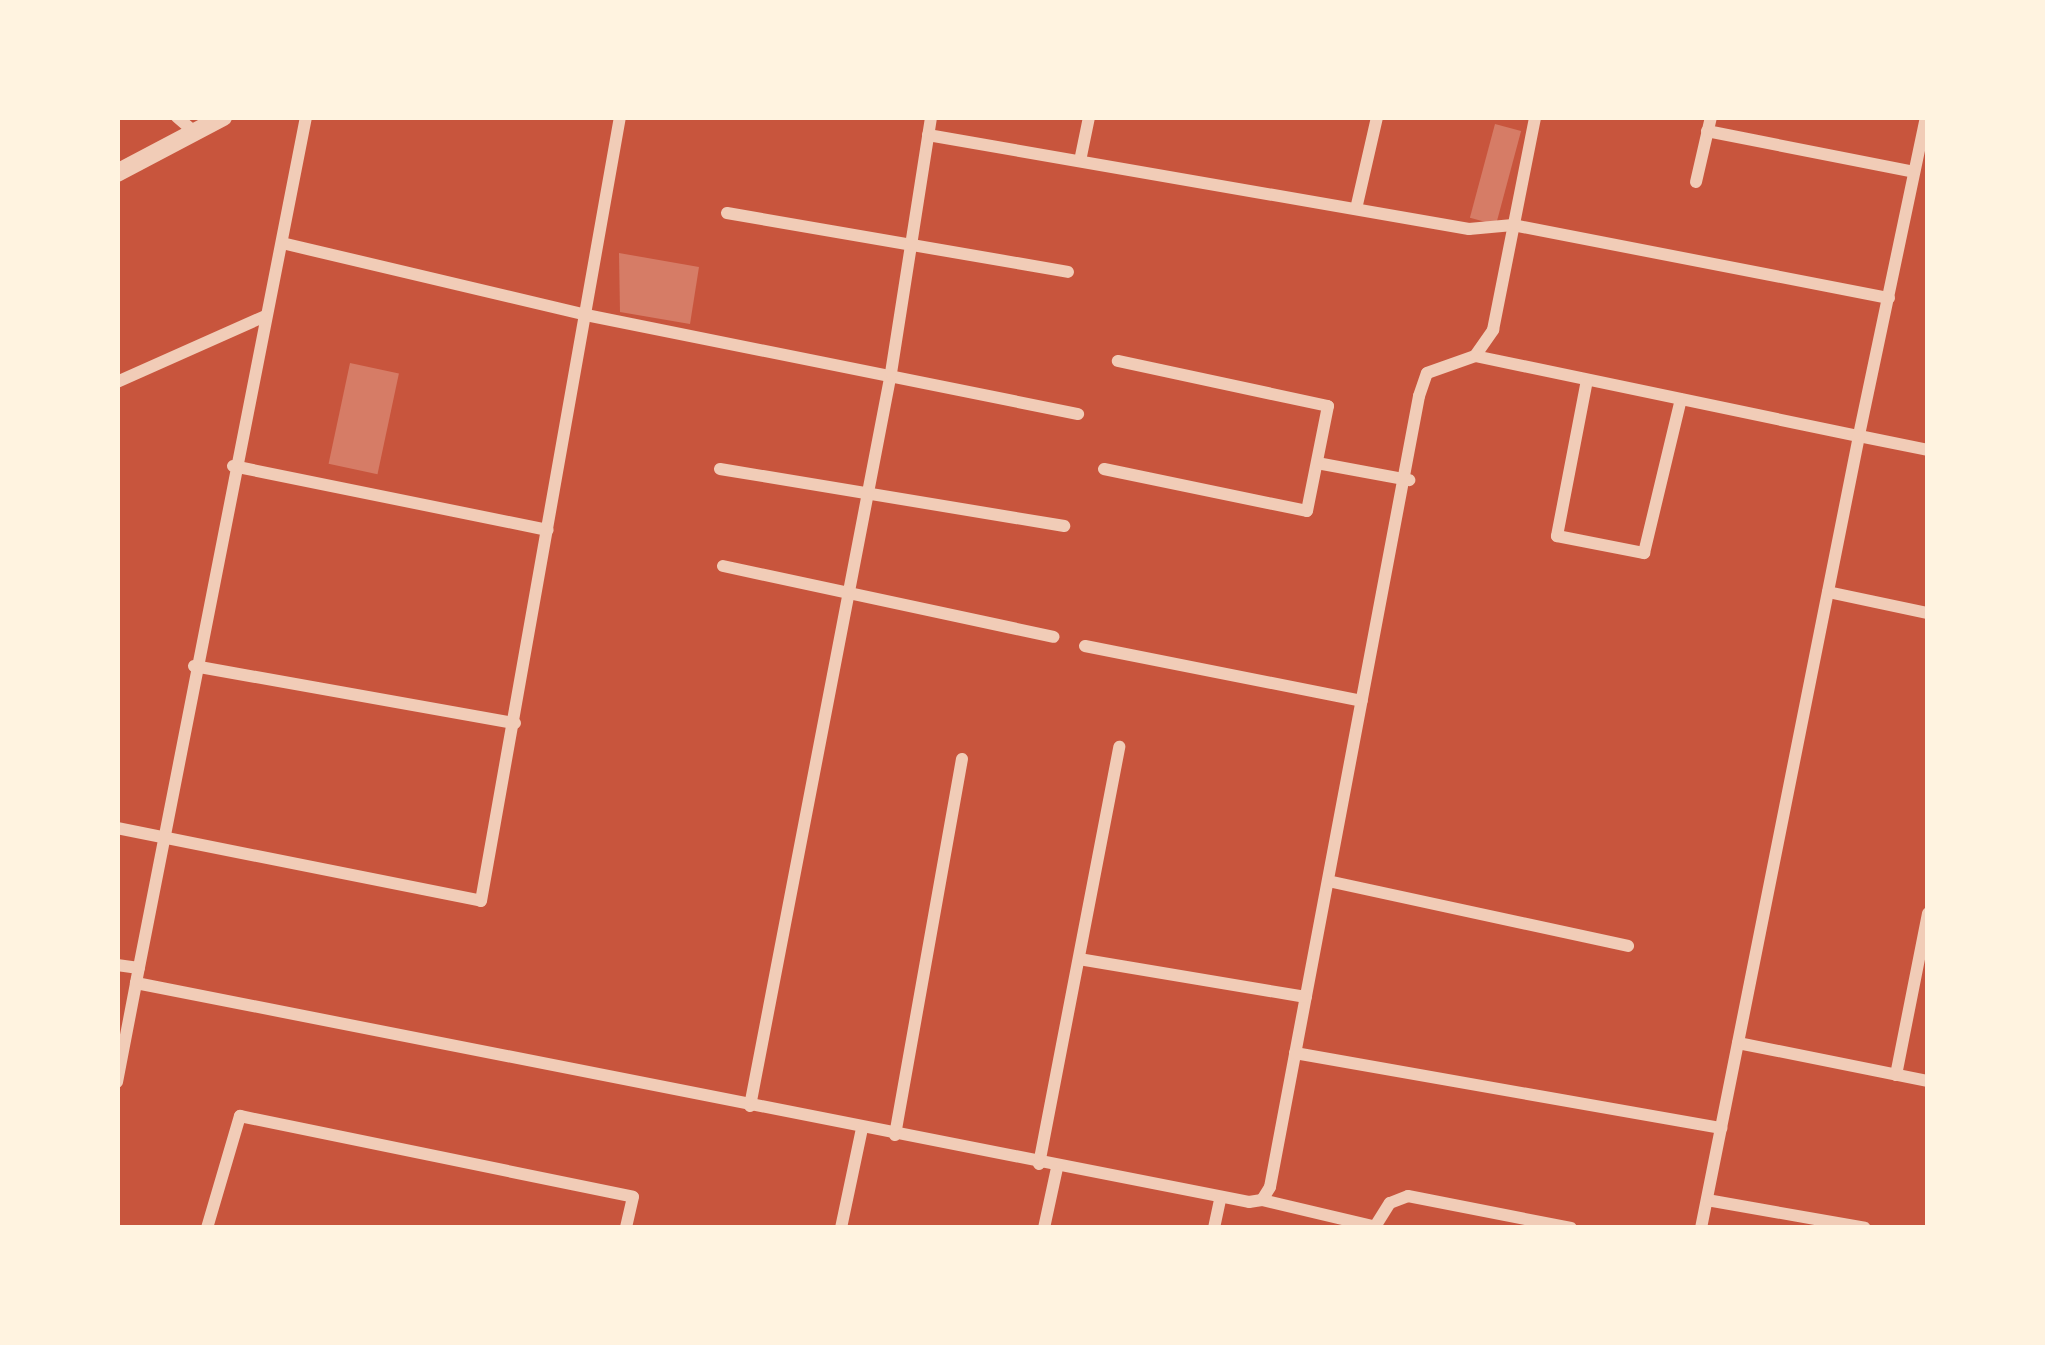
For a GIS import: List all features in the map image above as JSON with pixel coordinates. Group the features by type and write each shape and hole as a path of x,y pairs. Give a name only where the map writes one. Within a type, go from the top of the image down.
{"street":[{"path":"177,117 194,133"},
{"path":"117,172 223,117"},
{"path":"117,1082 194,666 305,117"},
{"path":"117,828 481,901 620,117"},
{"path":"751,1106 845,587 891,373 931,117"},
{"path":"1080,161 1089,117"},
{"path":"1356,209 1377,117"},
{"path":"1475,356 1493,330 1535,117"},
{"path":"1701,1228 1926,117"},
{"path":"1696,182 1709,124 1914,172"},
{"path":"928,135 1469,230 1513,225 1889,298"},
{"path":"728,212 1068,272"},
{"path":"282,243 586,315 1078,414"},
{"path":"117,382 265,316"},
{"path":"1262,1200 1306,998 1427,373 1475,356 1928,450"},
{"path":"1104,469 1306,511 1328,406 1118,361"},
{"path":"1587,380 1557,536 1644,553 1681,399"},
{"path":"1317,463 1408,480"},
{"path":"233,466 548,530"},
{"path":"720,469 1064,526"},
{"path":"723,566 845,587 1053,637"},
{"path":"1828,592 1928,613"},
{"path":"1085,646 1363,701"},
{"path":"194,666 515,723"},
{"path":"1040,1164 1119,747"},
{"path":"895,1135 962,759"},
{"path":"1328,881 1628,946"},
{"path":"1896,1075 1928,913"},
{"path":"1079,959 1306,998"},
{"path":"117,965 138,976 1220,1200 1262,1200 1376,1226 1390,1203 1408,1196 1571,1228"},
{"path":"1738,1043 1928,1081"},
{"path":"1295,1053 1721,1128"},
{"path":"207,1228 240,1116 633,1198 626,1228"},
{"path":"841,1228 862,1128"},
{"path":"1044,1228 1057,1168"},
{"path":"1214,1228 1220,1200"},
{"path":"1707,1200 1865,1228"}],"building":[{"path":"1495,124 1521,131 1496,225 1470,218"},
{"path":"619,253 699,267 690,324 620,312"},
{"path":"350,363 399,373 377,474 329,464"}]}
